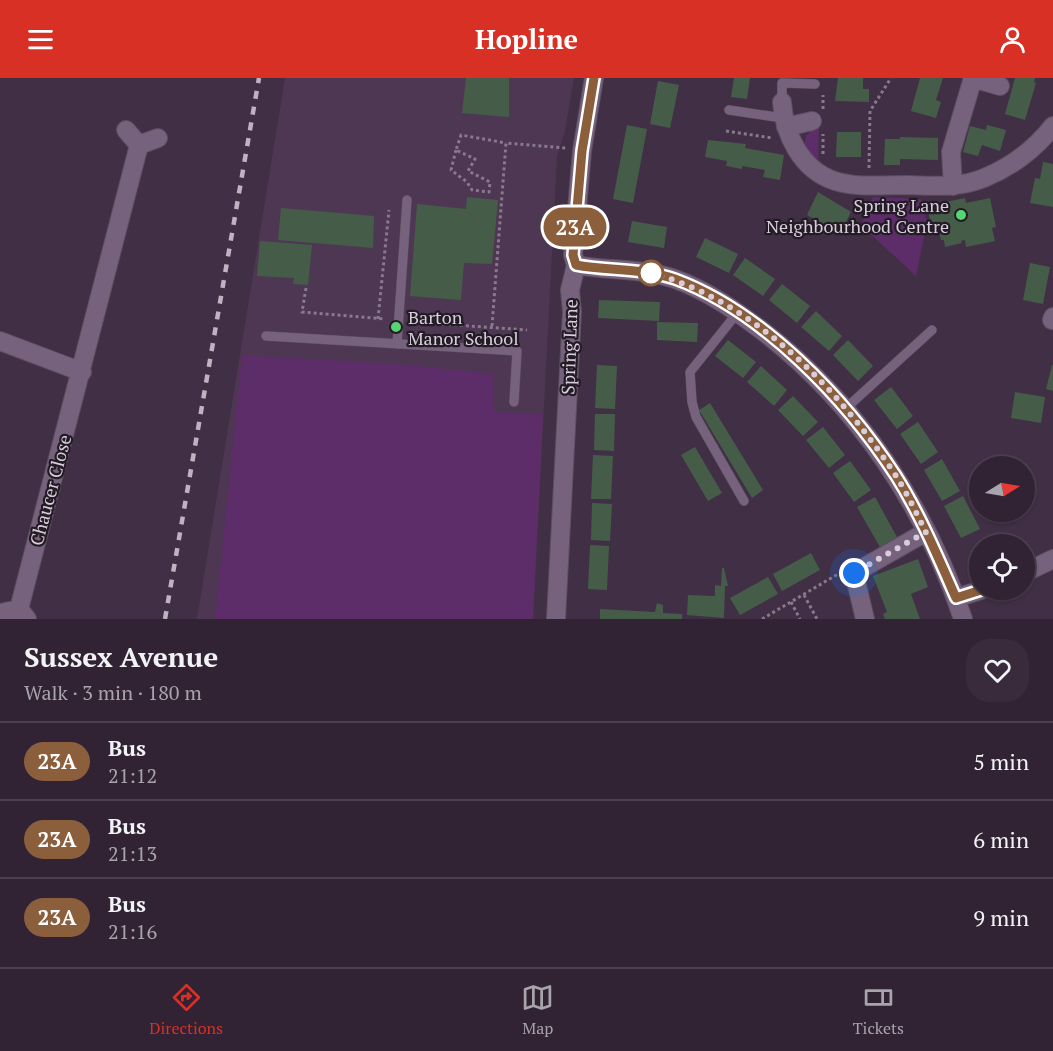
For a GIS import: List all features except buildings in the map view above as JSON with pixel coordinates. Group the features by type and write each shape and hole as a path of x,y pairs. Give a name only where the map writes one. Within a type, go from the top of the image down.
{"street":[{"name":"Spring Lane","path":"555,619 571,322 570,290 576,265 573,255 582,151 594,78"},
{"path":"953,186 951,152 973,78 1000,86"},
{"path":"812,121 786,122 804,160 823,175 840,182 868,185 953,186 985,178 1004,168 1036,145 1053,128"},
{"path":"126,130 140,145 158,138"},
{"name":"Chaucer Close","path":"1,613 23,614 140,145"},
{"path":"576,265 651,273 698,289 738,312 797,360 845,409 896,477 926,532 963,619"},
{"path":"0,341 82,372"},
{"path":"865,619 854,573 926,532"},
{"path":"1035,568 1053,559"},
{"path":"956,598 969,594"}],"lane":[{"path":"729,110 786,122 782,83 815,84"},
{"path":"397,344 408,200"},
{"path":"738,312 690,372 692,402 696,417 744,501"},
{"path":"845,409 932,330"},
{"path":"266,336 517,351 514,402"}],"path":[{"path":"868,185 870,111 891,78"},
{"path":"726,131 786,122"},
{"path":"456,150 475,159 468,171 489,182 489,192 472,190 467,182 451,170 456,150 460,135 506,144 559,146 582,151"},
{"path":"492,326 506,144"},
{"path":"378,319 389,210"},
{"path":"764,619 840,574 854,573"},
{"path":"804,595 817,619"},
{"path":"791,602 800,619"}],"shaded area":[{"name":"Barton Manor School","path":"285,78 574,78 565,131 557,156 533,619 197,619"},
{"path":"813,129 819,129 818,163 804,148 806,136"},
{"path":"873,197 921,199 927,222 916,276 861,225"},
{"path":"242,355 408,365 494,374 494,412 543,414 533,619 215,619"}],"railway":[{"path":"165,619 259,78"}],"bus line":[{"name":"23A","path":"594,78 582,151 573,255 576,265 651,273 673,279 720,301 772,339 816,378 872,442 896,477 916,513 956,598 969,594"}],"place":[{"name":"Spring Lane Neighbourhood Centre","path":"961,215"},
{"name":"Barton Manor School","path":"396,327"}],"route":[{"path":"651,273 673,279 709,295 738,312 772,339 816,378 845,409 896,477 926,532 854,573"}]}
